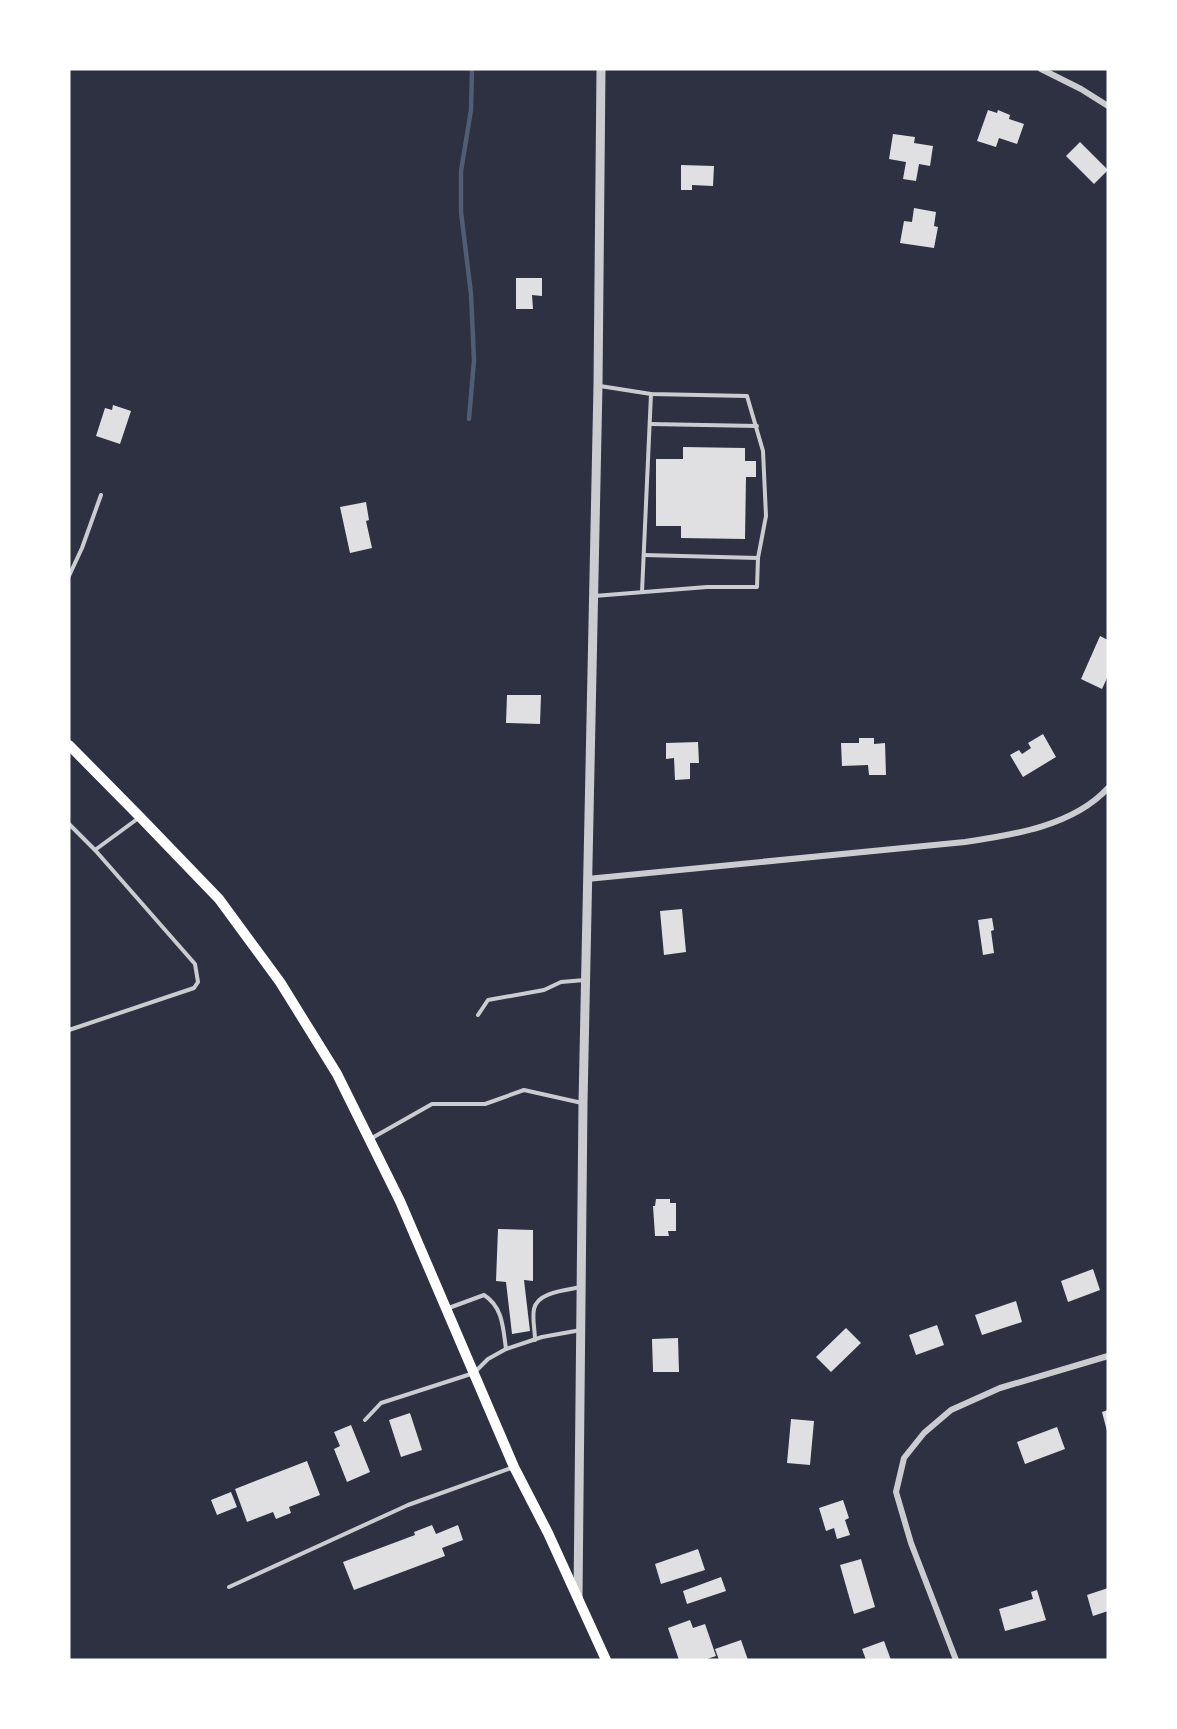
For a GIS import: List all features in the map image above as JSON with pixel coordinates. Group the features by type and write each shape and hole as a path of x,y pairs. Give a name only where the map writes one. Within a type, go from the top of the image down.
{"main road":[{"path":"69,745 219,899 280,982 338,1074 400,1201 514,1467 578,1597 606,1660"}],"street":[{"path":"578,1597 583,1103 598,385 601,69"},
{"path":"1041,69 1081,88 1108,106"},
{"path":"587,879 965,842 1021,834 1074,813 1096,801 1108,788"},
{"path":"956,1660 911,1543 896,1491 904,1458 924,1433 951,1410 1000,1388 1108,1356"}],"lane":[{"path":"593,596 707,587 757,587 758,558 766,516 763,452 758,426 747,396 651,394 598,385"},
{"path":"642,592 651,394"},
{"path":"650,424 758,426"},
{"path":"69,576 82,548 101,495"},
{"path":"644,555 758,558"},
{"path":"95,850 140,816"},
{"path":"69,824 95,850 195,964 198,982 194,988 69,1030"},
{"path":"478,1015 488,1000 544,990 561,982 586,980"},
{"path":"371,1139 432,1104 485,1104 524,1090 583,1103"},
{"path":"535,1340 534,1308 539,1300 547,1295 582,1287"},
{"path":"446,1309 484,1295 492,1300 502,1320 506,1349"},
{"path":"365,1420 381,1403 474,1374 488,1359 506,1349 581,1330"},
{"path":"229,1587 408,1504 514,1467"}],"building":[{"path":"988,110 997,113 998,110 1010,115 1009,119 1024,124 1017,144 999,138 996,147 977,141"},
{"path":"893,134 915,137 914,143 933,146 930,166 919,164 916,181 903,179 906,162 889,159"},
{"path":"1080,142 1108,170 1094,184 1066,156"},
{"path":"681,165 714,166 713,186 692,185 692,190 681,190"},
{"path":"914,208 936,212 934,226 938,227 934,248 900,243 904,221 912,222"},
{"path":"516,278 542,278 542,296 532,295 533,309 516,309"},
{"path":"113,405 131,411 120,444 96,436 105,408 112,410"},
{"path":"683,447 745,448 745,461 756,461 756,477 746,477 745,539 681,538 681,526 656,526 656,459 683,459"},
{"path":"366,502 369,520 366,521 372,548 350,553 340,507"},
{"path":"1100,636 1108,640 1108,676 1102,689 1081,679"},
{"path":"507,695 541,695 540,724 506,723"},
{"path":"1043,734 1056,757 1023,777 1010,755 1019,750 1022,754 1031,748 1028,743"},
{"path":"859,738 874,738 874,744 885,743 886,775 869,775 868,765 842,766 841,743 859,743"},
{"path":"698,742 699,763 690,763 690,779 675,780 674,758 666,759 666,743"},
{"path":"682,909 686,952 664,955 660,911"},
{"path":"992,918 994,953 983,955 978,920"},
{"path":"656,1199 670,1199 670,1203 676,1203 676,1231 668,1231 669,1236 655,1236 653,1206 655,1206"},
{"path":"498,1229 533,1230 533,1281 524,1280 530,1331 512,1334 506,1282 496,1281"},
{"path":"1093,1269 1100,1290 1068,1302 1061,1281"},
{"path":"1016,1301 1022,1322 982,1335 975,1315"},
{"path":"937,1325 944,1345 916,1355 909,1335"},
{"path":"846,1328 861,1343 831,1372 816,1357"},
{"path":"678,1338 679,1372 653,1372 652,1339"},
{"path":"1108,1410 1108,1431 1107,1431 1102,1412"},
{"path":"410,1413 422,1450 401,1457 389,1420"},
{"path":"791,1419 814,1421 810,1465 787,1463"},
{"path":"351,1425 370,1472 347,1482 334,1449 340,1446 334,1432"},
{"path":"1057,1427 1065,1449 1025,1464 1017,1442"},
{"path":"307,1461 320,1495 289,1507 291,1513 276,1519 273,1512 247,1522 235,1489"},
{"path":"231,1492 237,1507 217,1515 211,1500"},
{"path":"843,1500 849,1518 845,1520 850,1535 837,1539 834,1528 826,1531 819,1508"},
{"path":"432,1525 436,1534 458,1525 463,1540 442,1548 445,1556 354,1590 343,1562 415,1535 414,1532"},
{"path":"698,1549 705,1570 661,1584 655,1564"},
{"path":"861,1559 875,1607 854,1614 840,1565"},
{"path":"721,1577 726,1591 687,1604 683,1591"},
{"path":"1108,1588 1108,1611 1093,1616 1087,1595"},
{"path":"1037,1590 1046,1620 1005,1631 999,1609 1033,1599 1031,1592"},
{"path":"690,1620 693,1628 705,1624 716,1656 704,1660 679,1660 668,1628"},
{"path":"741,1640 748,1660 719,1660 715,1649"},
{"path":"884,1641 891,1660 866,1660 862,1649"}],"waterway":[{"path":"469,419 474,360 471,294 461,212 461,171 471,110 472,69"}]}
